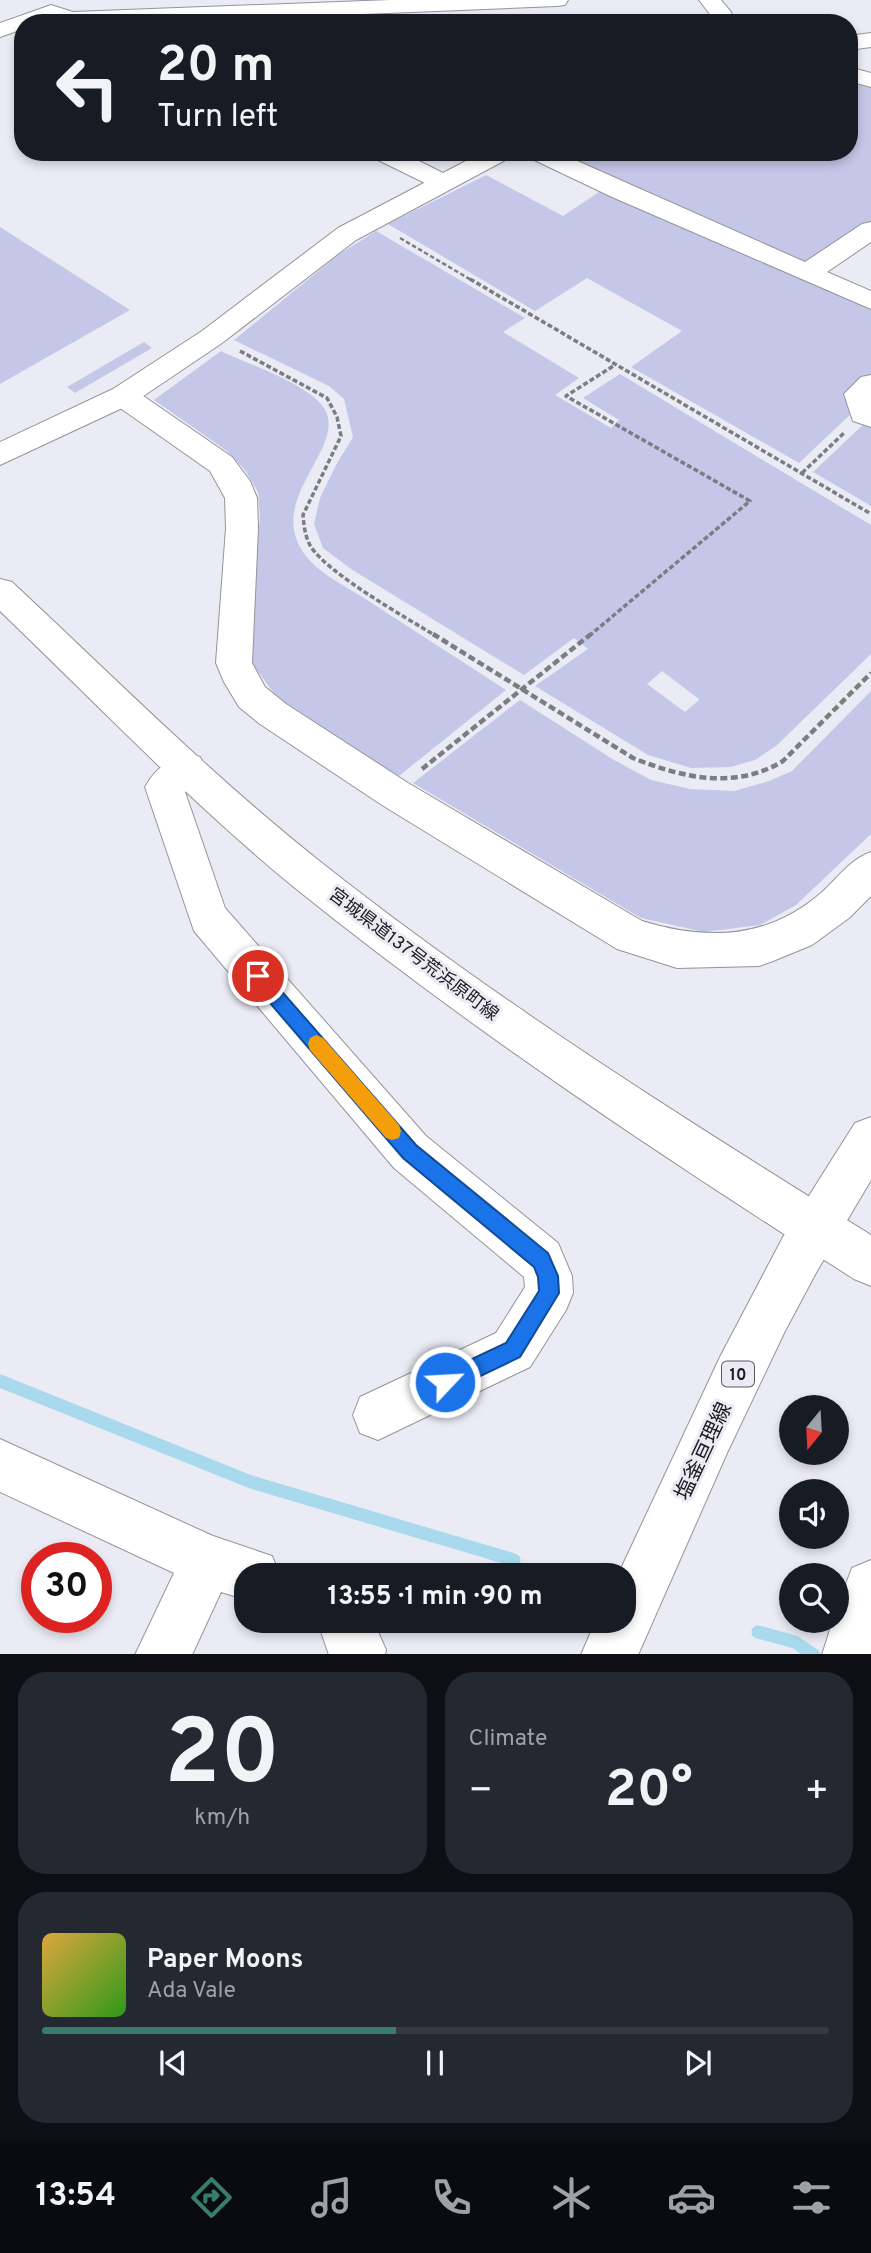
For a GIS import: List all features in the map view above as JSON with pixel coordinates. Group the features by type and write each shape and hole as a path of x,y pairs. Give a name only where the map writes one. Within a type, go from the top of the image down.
{"street":[{"path":"236,14 557,0"},
{"path":"710,0 721,14"},
{"path":"399,161 442,182"},
{"path":"0,455 124,396 212,337 347,234 484,161"},
{"path":"556,161 871,301"},
{"path":"809,272 871,230"},
{"path":"860,423 864,414 859,394 871,384"},
{"path":"124,396 221,464 234,481 241,498 242,528 234,663 252,697 272,714 395,794 631,936 677,950 759,948 798,932 835,906 871,869"},
{"name":"宮城県道137号荒浜原町線","path":"0,591 187,768 307,874 496,1015 696,1152 871,1262"},
{"path":"187,768 164,787 208,918 410,1152 541,1260 548,1276 549,1293 513,1350 378,1415"},
{"name":"塩釜亘理線","path":"636,1596 749,1349 816,1227 871,1139"},
{"path":"0,1465 230,1568 163,1654"},
{"path":"350,1633 358,1650 357,1654"},
{"name":"塩釜亘理線","path":"609,1654 619,1633"}],"path":[{"path":"424,252 871,513"},
{"path":"230,346 327,398 337,417 341,436 303,515 304,529 310,545 321,559 375,598 634,758 660,769 699,779 730,778 758,773 782,762 871,673"},
{"path":"417,773 577,646 750,501 566,396 615,365"},
{"path":"802,473 860,423"}],"shaded area":[{"path":"858,81 871,85 871,225 816,262 800,263 568,161 858,161"},
{"path":"486,175 563,216 602,190 871,310 871,375 853,412 799,463 631,367 682,331 587,278 535,311 388,224"},
{"path":"0,227 130,310 0,384"},
{"path":"376,231 525,318 503,332 579,378 555,395 611,428 619,420 583,398 620,374 871,525 871,654 776,746 755,760 731,767 691,768 648,755 535,686 588,649 574,638 524,675 351,569 323,548 314,524 320,498 353,437 344,399 329,386 234,340 338,255","holes":["662,671 699,699 685,712 647,684"]},
{"path":"144,342 152,348 75,393 67,387"},
{"path":"221,351 299,387 320,403 328,419 327,435 300,492 294,513 295,534 306,556 334,580 506,690 399,776 283,706 252,663 250,606 260,517 258,492 245,470 227,451 154,400"},
{"path":"868,420 871,422 871,506 813,472"},
{"path":"871,691 871,834 796,905 760,925 704,932 641,918 413,783 520,700 614,760 651,780 690,789 734,791 792,771"}],"waterway":[{"path":"0,1381 251,1482 514,1560"},
{"path":"758,1632 795,1642 813,1654"}],"slow traffic":[{"path":"316,1044 392,1131"}],"route":[{"path":"258,976 410,1152 541,1260 548,1276 549,1293 513,1350 445,1382"}]}
